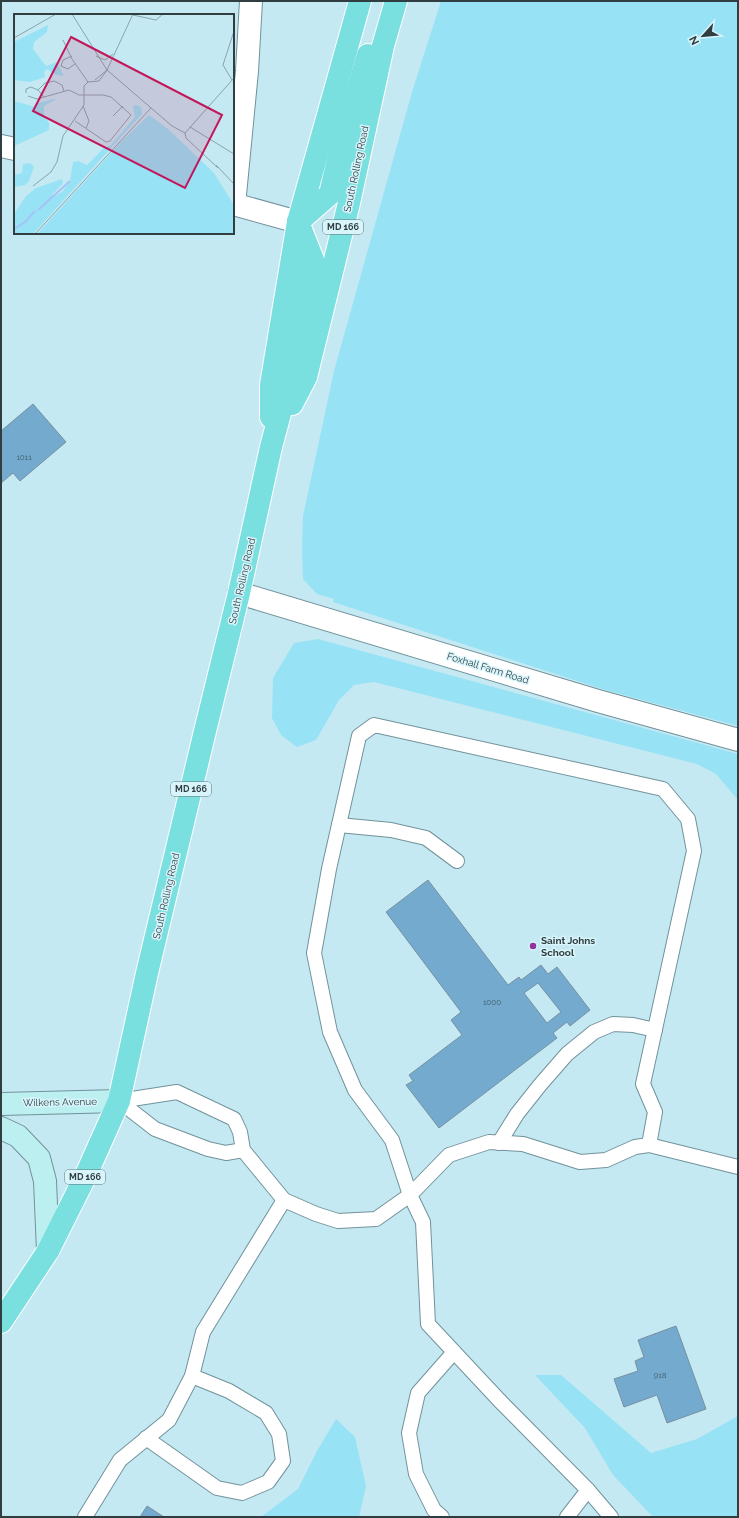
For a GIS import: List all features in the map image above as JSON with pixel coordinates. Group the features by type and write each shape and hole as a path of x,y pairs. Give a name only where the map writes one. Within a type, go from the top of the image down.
{"main road":[{"name":"South Rolling Road","path":"1,1322 48,1251 86,1175 119,1101 171,873 239,594 271,446 271,385 298,222 360,1"},
{"name":"South Rolling Road","path":"298,222 330,194 343,139 384,1"},
{"name":"South Rolling Road","path":"271,446 306,377 349,203 383,46 396,1"},
{"name":"Wilkens Avenue","path":"1,1104 119,1101"},
{"path":"1,1128 18,1136 39,1158 45,1181 48,1251"}],"street":[{"path":"251,1 247,71 234,205 298,222"},
{"path":"1,146 14,149"},
{"name":"Foxhall Farm Road","path":"239,594 598,701 738,740"}],"lane":[{"path":"611,1517 588,1490 499,1400 428,1324 423,1222 410,1195 392,1140 355,1090 330,1032 314,953 326,884 359,736 374,725 663,788 688,819 694,852 643,1084 655,1112 649,1145"},
{"path":"339,825 391,830 426,838 457,861"},
{"path":"499,1143 517,1114 540,1085 567,1054 594,1032 613,1024 633,1025 655,1030"},
{"path":"119,1101 177,1092 234,1119 240,1132 243,1150 284,1200 316,1214 338,1220 376,1219 410,1195 449,1155 489,1142 523,1144 580,1162 606,1160 635,1147 649,1145 738,1167"},
{"path":"119,1101 156,1128 170,1134 208,1149 226,1153 243,1150"},
{"path":"85,1517 120,1460 168,1420 192,1376 203,1332 284,1200"},
{"path":"442,1517 434,1510 416,1474 409,1433 418,1393 454,1352"},
{"path":"146,1438 216,1488 242,1494 268,1482 283,1461 279,1434 266,1413 229,1391 192,1376"},
{"path":"567,1517 588,1490"}],"shaded area":[{"path":"441,1 738,1 738,726 602,689 333,602 334,599 317,594 303,579 303,516 334,371 412,92"},
{"path":"318,639 738,754 738,800 716,774 697,764 374,682 354,685 339,700 316,740 297,747 281,735 272,718 273,678 294,643"},
{"path":"535,1375 561,1375 651,1453 697,1439 738,1416 738,1517 653,1517 613,1475 585,1428"},
{"path":"336,1419 355,1437 366,1486 359,1517 261,1517 298,1489 317,1451"}],"building":[{"path":"33,404 66,442 20,481 13,473 1,483 1,431"},
{"path":"428,880 508,985 519,977 521,980 541,965 548,974 557,967 590,1010 570,1026 567,1022 553,1033 557,1038 439,1128 406,1085 413,1081 409,1075 462,1035 451,1020 461,1012 386,912","holes":["538,983 561,1012 547,1023 524,993"]},
{"path":"676,1326 706,1409 667,1423 657,1395 624,1407 614,1379 638,1371 635,1361 644,1357 638,1340"},
{"path":"147,1506 164,1517 140,1517"}],"place":[{"name":"Saint Johns School","path":"533,946"}]}
